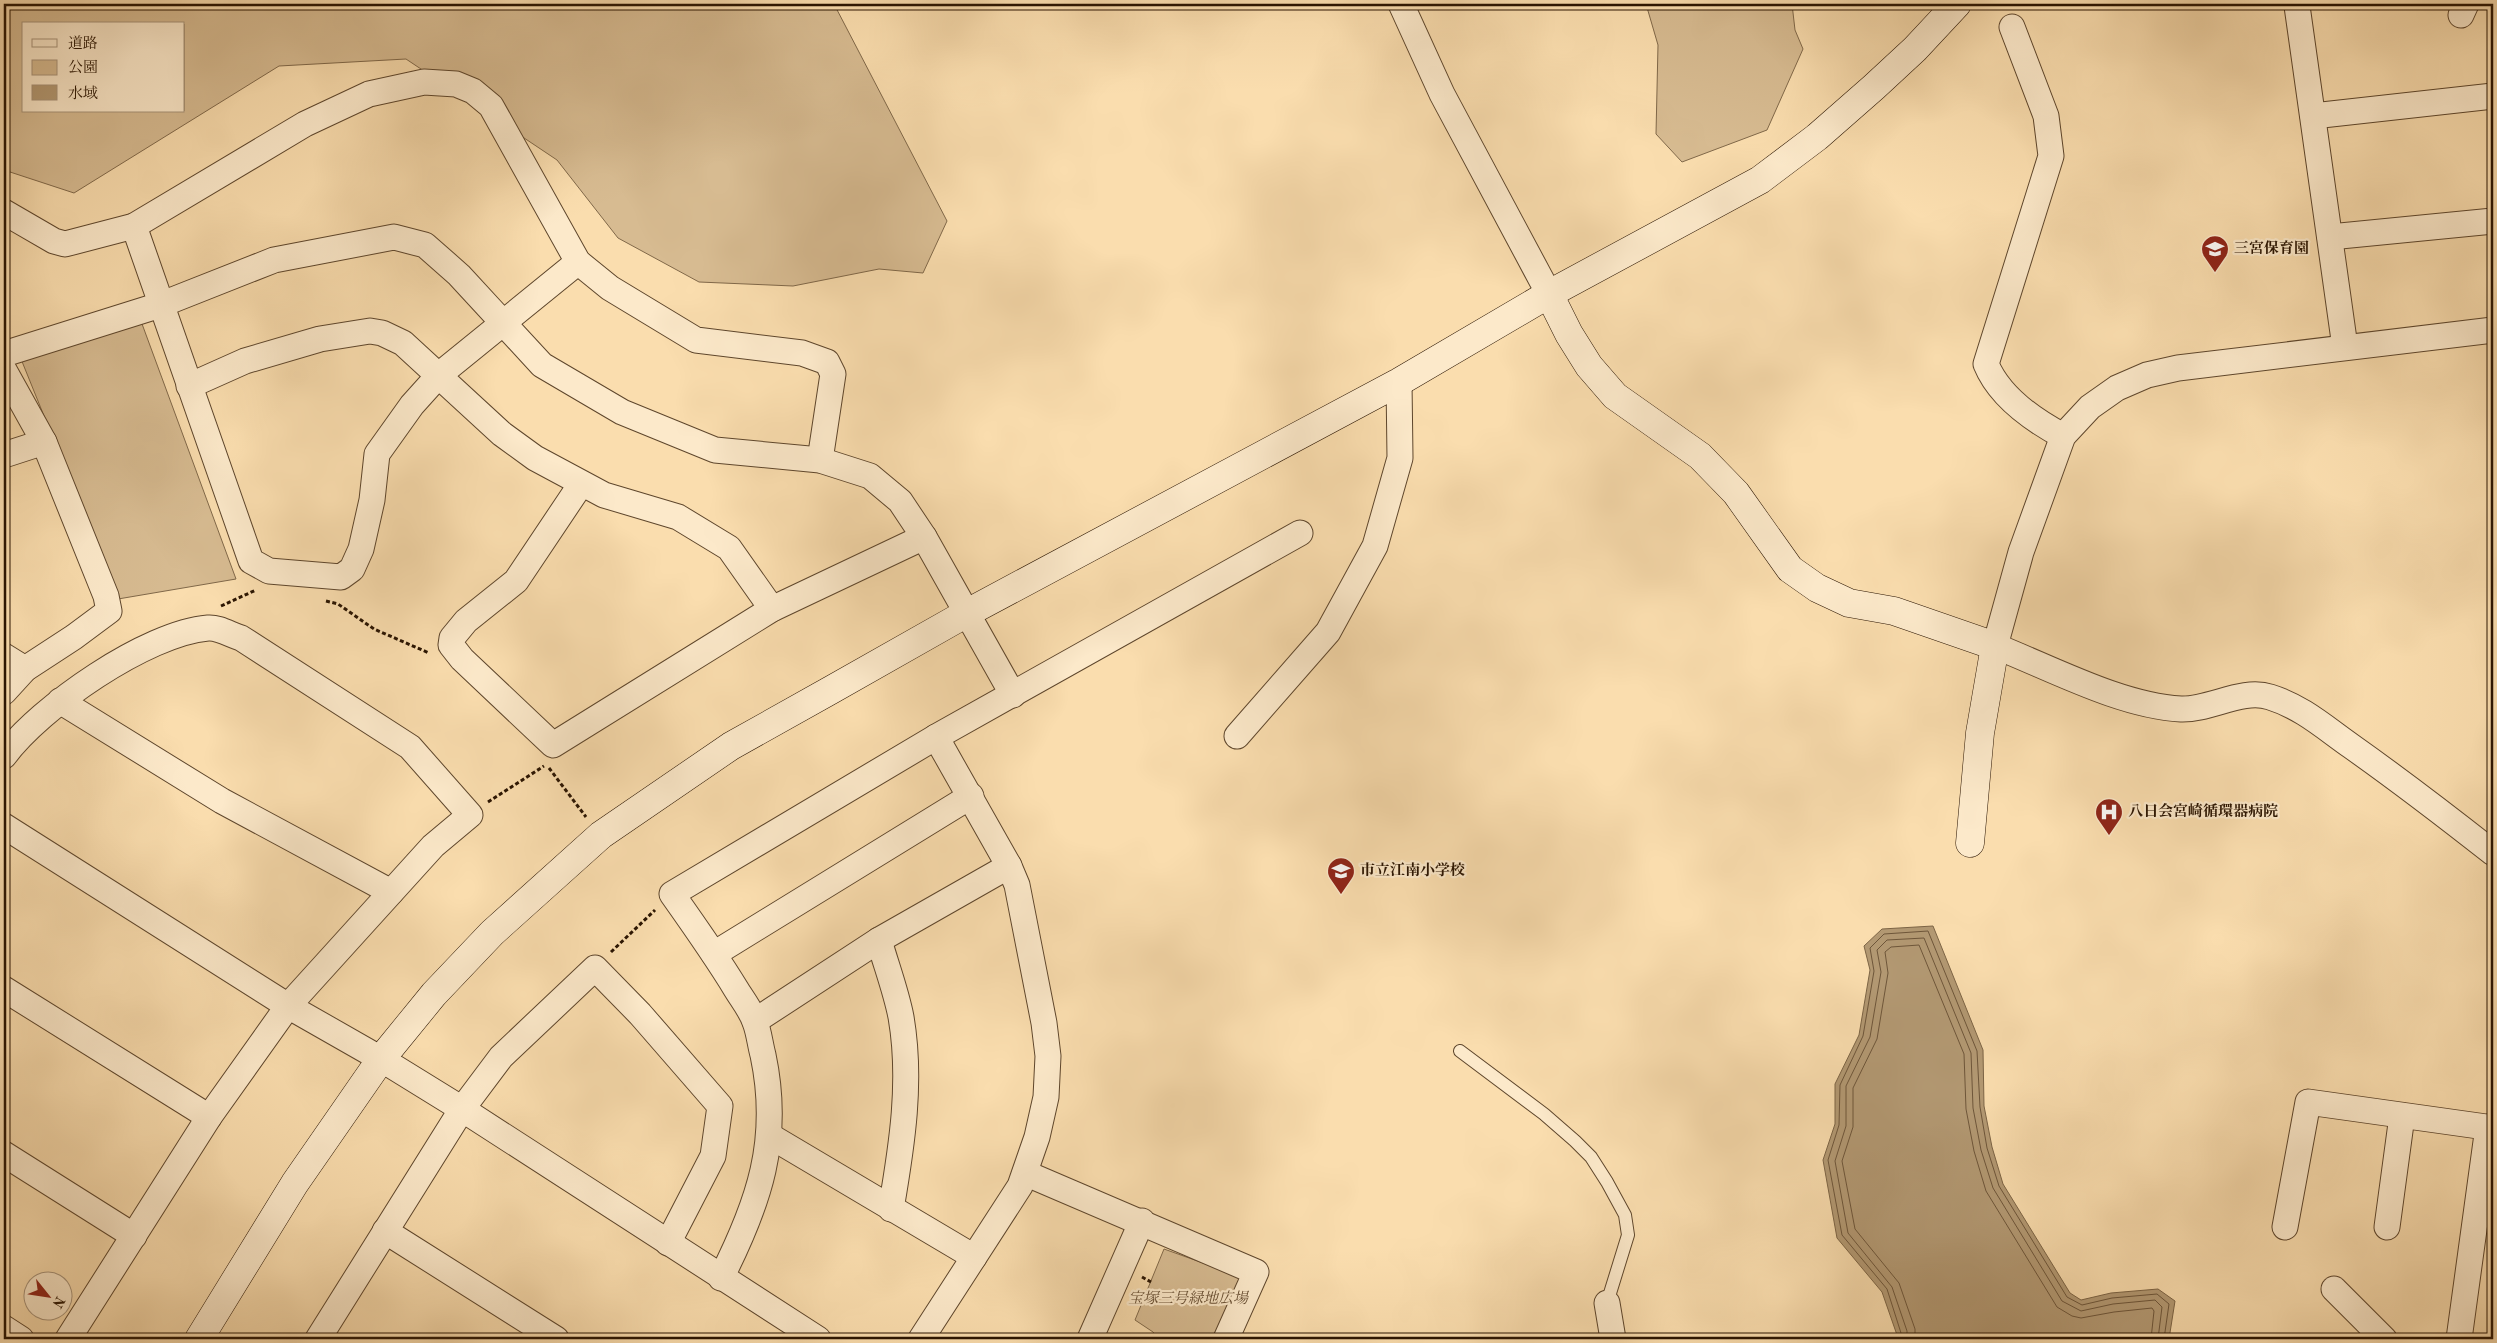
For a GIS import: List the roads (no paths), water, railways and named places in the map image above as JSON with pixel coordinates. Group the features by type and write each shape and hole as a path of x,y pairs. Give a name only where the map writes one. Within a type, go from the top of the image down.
{"street":[{"path":"1401,4 1442,94 1574,342 1589,366 1615,396 1700,456 1736,493 1790,569 1817,588 1849,603 1894,611 1995,646 2105,691 2149,705 2183,709 2241,697 2268,696 2300,708 2412,789 2493,853"},
{"path":"198,1339 295,1184 381,1059 434,994 492,933 601,835 731,746 967,614 1399,382 1549,294 1760,180 1817,137 1874,87 1915,49 1957,4"},
{"path":"2297,6 2346,347"},
{"path":"2012,27 2046,116 2051,156 1986,364 1993,379 2034,420 2063,436"},
{"path":"4,212 54,241 65,244 134,226 305,124 369,94 424,82 456,84 473,92 491,106 578,262 610,288 696,340 802,353 827,362 833,374 820,460"},
{"path":"2313,116 2493,96"},
{"path":"2330,237 2493,221"},
{"path":"134,226 251,561 269,571 341,577 352,569 361,549 372,500 377,454 412,404 439,375 578,262"},
{"path":"4,354 160,304 274,260 394,237 424,245 438,255 459,275 542,365 622,412 715,450 820,460 870,476 900,501 924,537 1013,695"},
{"path":"1970,843 1980,733 1995,646 2021,552 2063,436 2090,407 2117,388 2147,374 2178,368 2493,330"},
{"path":"190,386 245,361 320,339 370,331 382,332 403,343 502,434 535,458 604,495 678,516 729,548 772,609"},
{"path":"4,370 44,442 106,596 109,611 74,638 25,669 4,692"},
{"path":"1237,736 1328,632 1375,546 1400,458 1399,382"},
{"path":"4,455 44,442"},
{"path":"581,484 516,582 466,620 452,638 451,646 462,659 553,745 772,609 924,537"},
{"path":"721,1278 735,1250 759,1189 770,1136 768,1079 755,1021 714,954 672,894 936,737 1300,533"},
{"path":"4,756 17,738 60,701 103,671 183,632 211,627 241,638 410,747 470,814 433,846 288,1006 209,1117 68,1339"},
{"path":"4,656 25,669"},
{"path":"60,701 222,801 391,892"},
{"path":"921,1339 1020,1186 1037,1137 1046,1097 1048,1056 1044,1024 1017,884 971,796 936,737"},
{"path":"714,954 971,796"},
{"path":"4,826 288,1006 381,1059 462,1109 818,1339"},
{"path":"755,1021 879,940 1009,866"},
{"path":"879,940 901,1016 907,1072 900,1158 891,1209"},
{"path":"318,1339 462,1109 502,1057 594,968 640,1014 720,1106 713,1156 668,1243"},
{"path":"4,989 209,1117"},
{"path":"2285,1227 2308,1102 2490,1128 2459,1339"},
{"path":"2387,1227 2402,1116"},
{"path":"770,1136 974,1257"},
{"path":"4,1154 134,1236"},
{"path":"1025,1173 1256,1272 1226,1339"},
{"path":"1090,1339 1142,1222"},
{"path":"385,1230 556,1339"},
{"path":"2334,1289 2384,1339"},
{"path":"1607,1303 1613,1339"},
{"path":"4,1328 21,1339"}],"lane":[{"path":"1460,1051 1544,1114 1575,1141 1591,1158 1607,1182 1624,1214 1628,1235 1607,1303"}],"water":[{"path":"1933,926 1983,1050 1984,1106 1992,1147 2003,1184 2070,1293 2081,1300 2111,1293 2158,1289 2175,1301 2169,1339 1892,1339 1897,1335 1882,1292 1837,1238 1823,1160 1835,1124 1835,1084 1859,1035 1870,970 1864,946 1882,929"}],"place":[{"name":"三宮保育園","path":"2215,273"},
{"name":"八日会宮崎循環器病院","path":"2109,836"},
{"name":"市立江南小学校","path":"1341,895"}],"park label":[{"name":"宝塚三号緑地広場","path":"1188,1299"}]}
